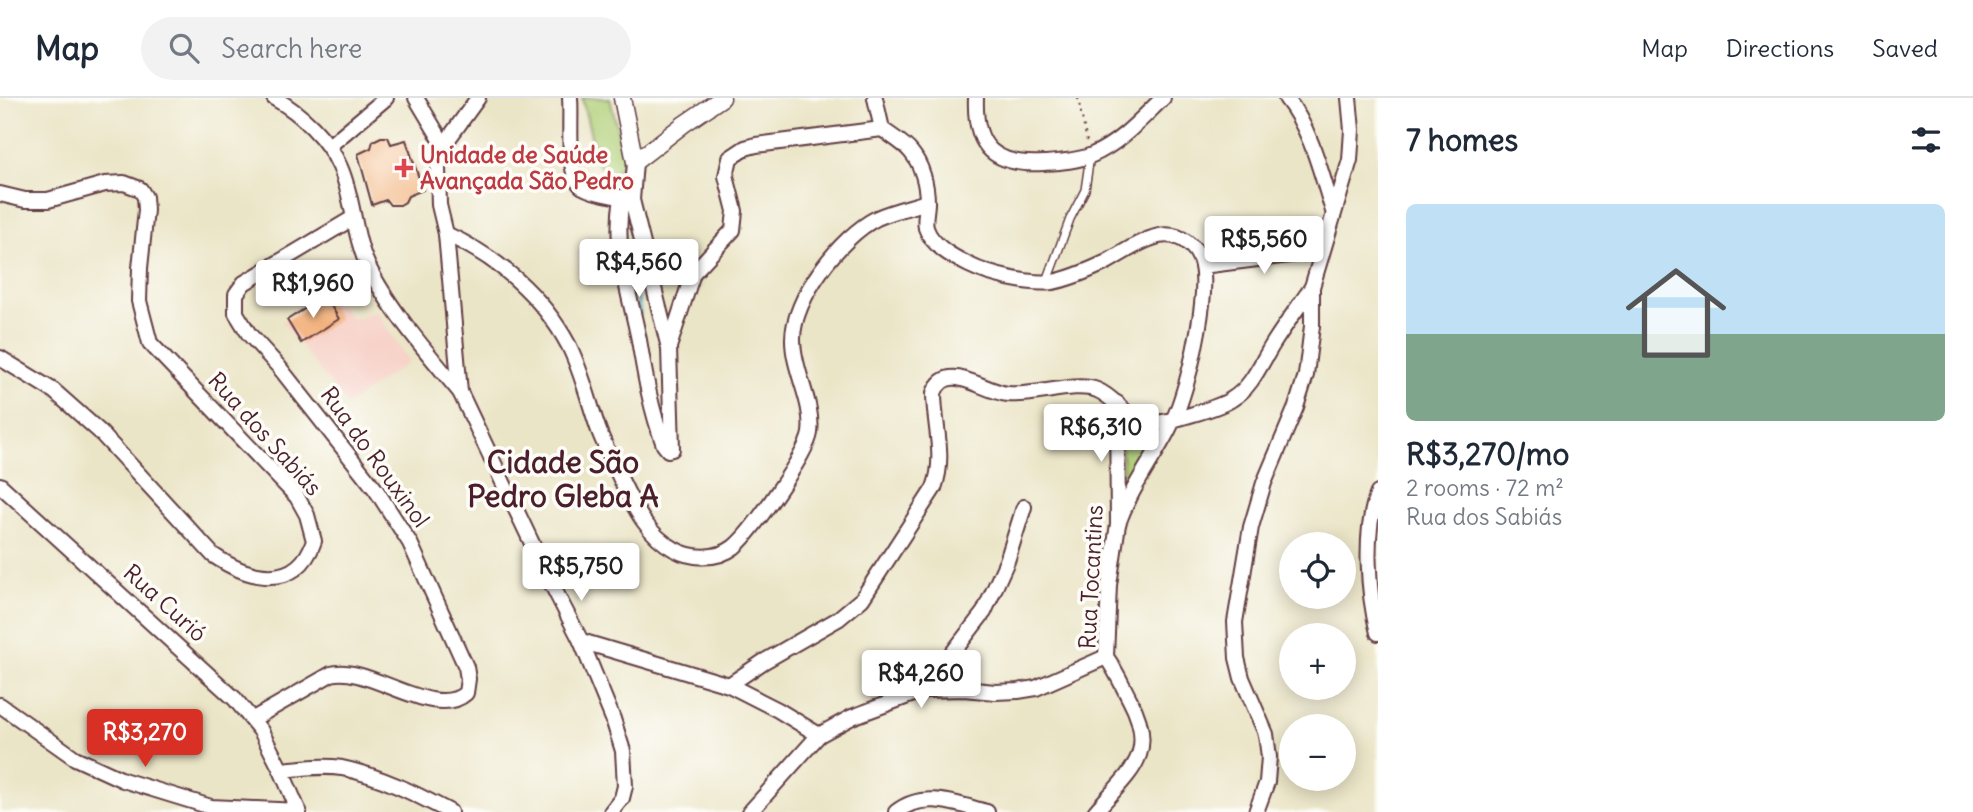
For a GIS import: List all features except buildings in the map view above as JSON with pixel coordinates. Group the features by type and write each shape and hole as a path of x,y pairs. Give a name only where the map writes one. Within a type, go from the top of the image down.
{"street":[{"path":"274,98 313,129 329,146 341,169 362,251 376,280 430,356 460,392 581,641 623,751 625,786 622,797 611,812"},
{"path":"329,146 386,98"},
{"path":"416,98 444,145"},
{"path":"460,392 446,234 437,184 440,154 444,145 478,98"},
{"path":"570,98 571,146 576,179 581,186 588,189 627,199"},
{"path":"622,98 635,162 627,199 618,222 618,242 648,393 660,434 668,450 673,449 669,348 627,199"},
{"path":"635,162 722,98"},
{"path":"875,98 882,129 911,151 919,164 926,186 927,230 939,246 952,256 990,273 1047,282 1067,278 1102,264 1146,240 1169,235 1187,241 1202,266 1197,333 1175,418 1126,500 1118,524"},
{"path":"976,98 978,132 985,145 1004,160 1026,164 1061,162 1090,156 1126,133 1163,98"},
{"path":"1286,98 1296,110 1333,211"},
{"path":"1256,812 1267,782 1269,757 1266,734 1242,678 1237,658 1235,622 1251,527 1264,483 1296,407 1306,375 1312,326 1312,287 1350,160 1352,130 1349,98"},
{"path":"669,348 694,273 733,230 735,211 726,176 730,158 745,148 756,145 882,129"},
{"name":"Rua dos Sabiás","path":"0,194 25,200 48,200 105,184 124,183 140,189 145,197 146,210 139,302 150,343 297,496 307,515 314,541 304,561 296,569 264,576 234,569 213,555 99,431 54,391 0,358"},
{"path":"446,234 469,244 498,264 527,288 554,321 574,359 600,433 633,507 645,524 667,545 686,556 704,557 733,547 777,492 806,448 810,433 810,416 793,341 800,304 849,236 876,218 927,202"},
{"name":"Rua do Rouxinol","path":"253,719 340,671 437,700 452,702 466,693 466,667 410,543 376,490 279,367 249,334 236,313 236,294 244,282 353,218"},
{"path":"1202,266 1322,251"},
{"path":"729,685 844,614 870,589 934,488 938,477 941,460 934,393 937,384 957,377 1007,394 1088,387 1098,390 1124,411 1143,421 1152,423 1175,418 1223,404 1243,390 1312,287"},
{"name":"Rua Tocantins","path":"1095,812 1135,765 1143,742 1137,713 1106,657 1109,585 1118,524 1117,403"},
{"name":"Rua Curió","path":"0,485 216,680 253,719 281,769 299,812"},
{"path":"1378,492 1370,538 1371,596 1378,633"},
{"path":"924,690 984,612 1007,561 1024,507"},
{"path":"581,641 729,685 778,710 818,735"},
{"path":"750,812 818,735 852,717 924,690 1017,691 1059,679 1106,657"},
{"path":"0,705 75,758 123,780 211,807 299,812"},
{"path":"281,769 343,768 402,787 450,812"},
{"path":"896,812 913,803 937,799 987,812"}],"lane":[{"path":"1047,282 1070,219 1085,190 1090,156"}],"path":[{"path":"1078,98 1090,156"}],"shaded area":[{"path":"330,292 350,318 362,317 376,311 409,362 347,405 282,322"}],"green space":[{"path":"582,98 610,98 625,162 610,176 598,165"},
{"path":"1125,431 1140,431 1156,436 1131,474 1123,479 1122,449"}],"waterway":[{"path":"629,258 640,314"}],"place":[{"name":"Unidade de Saúde Avançada São Pedro","path":"404,168"}],"district":[{"name":"Cidade São Pedro Gleba A","path":"563,480"}]}
